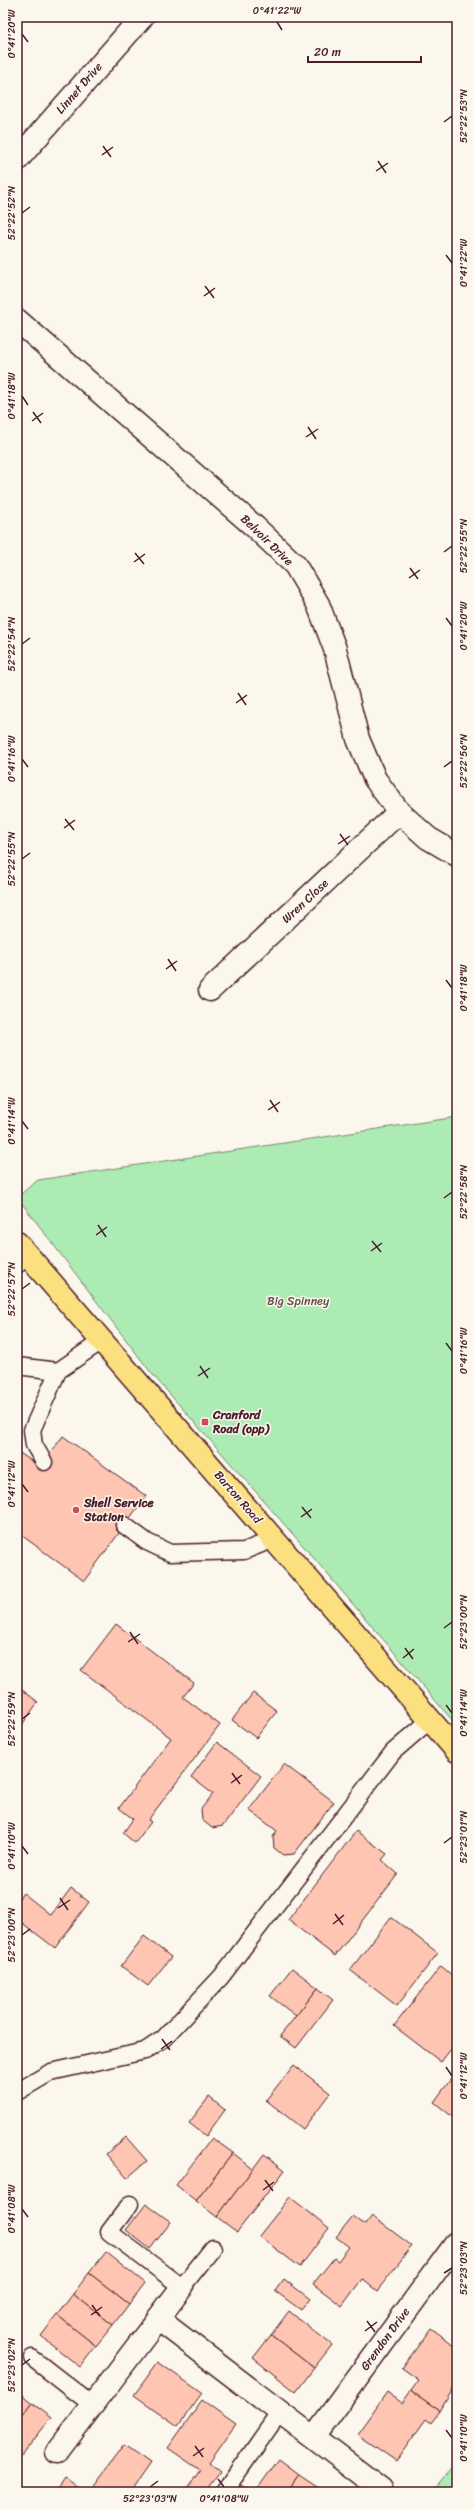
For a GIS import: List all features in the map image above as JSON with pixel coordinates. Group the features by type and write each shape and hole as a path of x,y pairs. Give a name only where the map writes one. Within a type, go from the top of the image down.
{"main road":[{"name":"Barton Road","path":"21,1254 103,1340 457,1752"}],"street":[{"name":"Linnet Drive","path":"17,160 142,17"},
{"name":"Belvoir Drive","path":"17,320 255,527 295,565 318,604 335,649 358,739 375,779 399,812 428,838 457,855"},
{"name":"Wren Close","path":"210,990 399,812"},
{"name":"Grendon Drive","path":"314,2437 457,2242"},
{"path":"56,2452 91,2404 182,2287"},
{"path":"158,2319 381,2489"}],"lane":[{"path":"44,1462 34,1444 32,1430 58,1371 103,1340"},
{"path":"17,1366 58,1371"},
{"path":"124,1525 147,1542 170,1553 244,1550 274,1539"},
{"path":"17,2092 51,2072 73,2065 145,2051 163,2039 221,1977 393,1752 430,1720"},
{"path":"130,2204 109,2232 182,2287 213,2248"},
{"path":"32,2358 91,2404"},
{"path":"224,2492 280,2412"}],"green space":[{"name":"Big Spinney","path":"457,1117 457,1726 305,1548 152,1374 17,1197 38,1180"},
{"path":"457,2460 457,2492 432,2492"}],"building":[{"name":"Shell Service Station","path":"63,1436 146,1496 84,1581 17,1532 17,1451 40,1467"},
{"path":"116,1624 194,1683 183,1697 220,1725 148,1820 151,1822 135,1843 123,1833 133,1819 119,1808 171,1738 81,1670"},
{"path":"17,1686 38,1702 17,1732"},
{"path":"253,1693 277,1711 256,1738 232,1720"},
{"path":"217,1742 261,1776 223,1826 212,1828 202,1820 201,1809 213,1794 191,1777"},
{"path":"284,1764 334,1802 294,1854 283,1855 274,1848 273,1837 277,1831 249,1810"},
{"path":"356,1831 387,1854 382,1860 398,1874 335,1956 288,1920"},
{"path":"71,1888 89,1902 55,1948 17,1919 17,1901 23,1893 51,1915"},
{"path":"391,1917 438,1953 397,2006 350,1970"},
{"path":"144,1936 171,1957 148,1986 121,1966"},
{"path":"441,1966 453,1976 457,1971 457,2041 441,2062 394,2026"},
{"path":"292,1968 318,1988 296,2016 270,1996"},
{"path":"318,1988 333,2000 296,2048 280,2036"},
{"path":"294,2065 330,2093 303,2129 266,2100"},
{"path":"454,2075 457,2077 457,2114 454,2118 434,2102"},
{"path":"209,2097 225,2110 206,2136 189,2123"},
{"path":"126,2137 147,2161 127,2178 106,2154"},
{"path":"212,2138 233,2153 196,2201 176,2185"},
{"path":"233,2153 253,2169 217,2217 196,2201"},
{"path":"264,2154 285,2170 237,2232 217,2217"},
{"path":"290,2197 329,2228 300,2267 259,2236"},
{"path":"146,2204 171,2222 150,2249 126,2230"},
{"path":"353,2216 365,2225 372,2216 412,2246 377,2291 362,2279 342,2306 313,2284 334,2258 338,2261 349,2247 336,2237"},
{"path":"106,2252 145,2283 129,2304 89,2273"},
{"path":"89,2273 129,2304 113,2325 73,2294"},
{"path":"284,2279 310,2299 301,2310 275,2291"},
{"path":"73,2294 113,2325 96,2346 57,2315"},
{"path":"289,2311 332,2345 314,2368 271,2335"},
{"path":"57,2315 96,2346 80,2367 41,2336"},
{"path":"431,2328 457,2347 457,2382 440,2411 411,2391 419,2380 402,2368"},
{"path":"271,2335 314,2368 296,2392 253,2358"},
{"path":"158,2362 202,2393 178,2426 134,2395"},
{"path":"17,2390 32,2402 17,2421"},
{"path":"411,2391 440,2411 431,2423 426,2419 396,2461 357,2434 387,2392 402,2403"},
{"path":"202,2400 236,2424 209,2462 220,2471 205,2492 194,2492 188,2488 200,2470 168,2448"},
{"path":"32,2402 52,2417 17,2461 17,2421"},
{"path":"124,2445 150,2463 130,2492 97,2492 92,2488"},
{"path":"279,2459 299,2474 287,2492 255,2492"},
{"path":"299,2474 320,2488 318,2492 287,2492"},
{"path":"65,2479 84,2492 56,2492"},
{"path":"241,2485 252,2492 236,2492"}],"place":[{"name":"Cranford Road (opp)","path":"205,1422"},
{"name":"Shell Service Station","path":"76,1510"}]}
